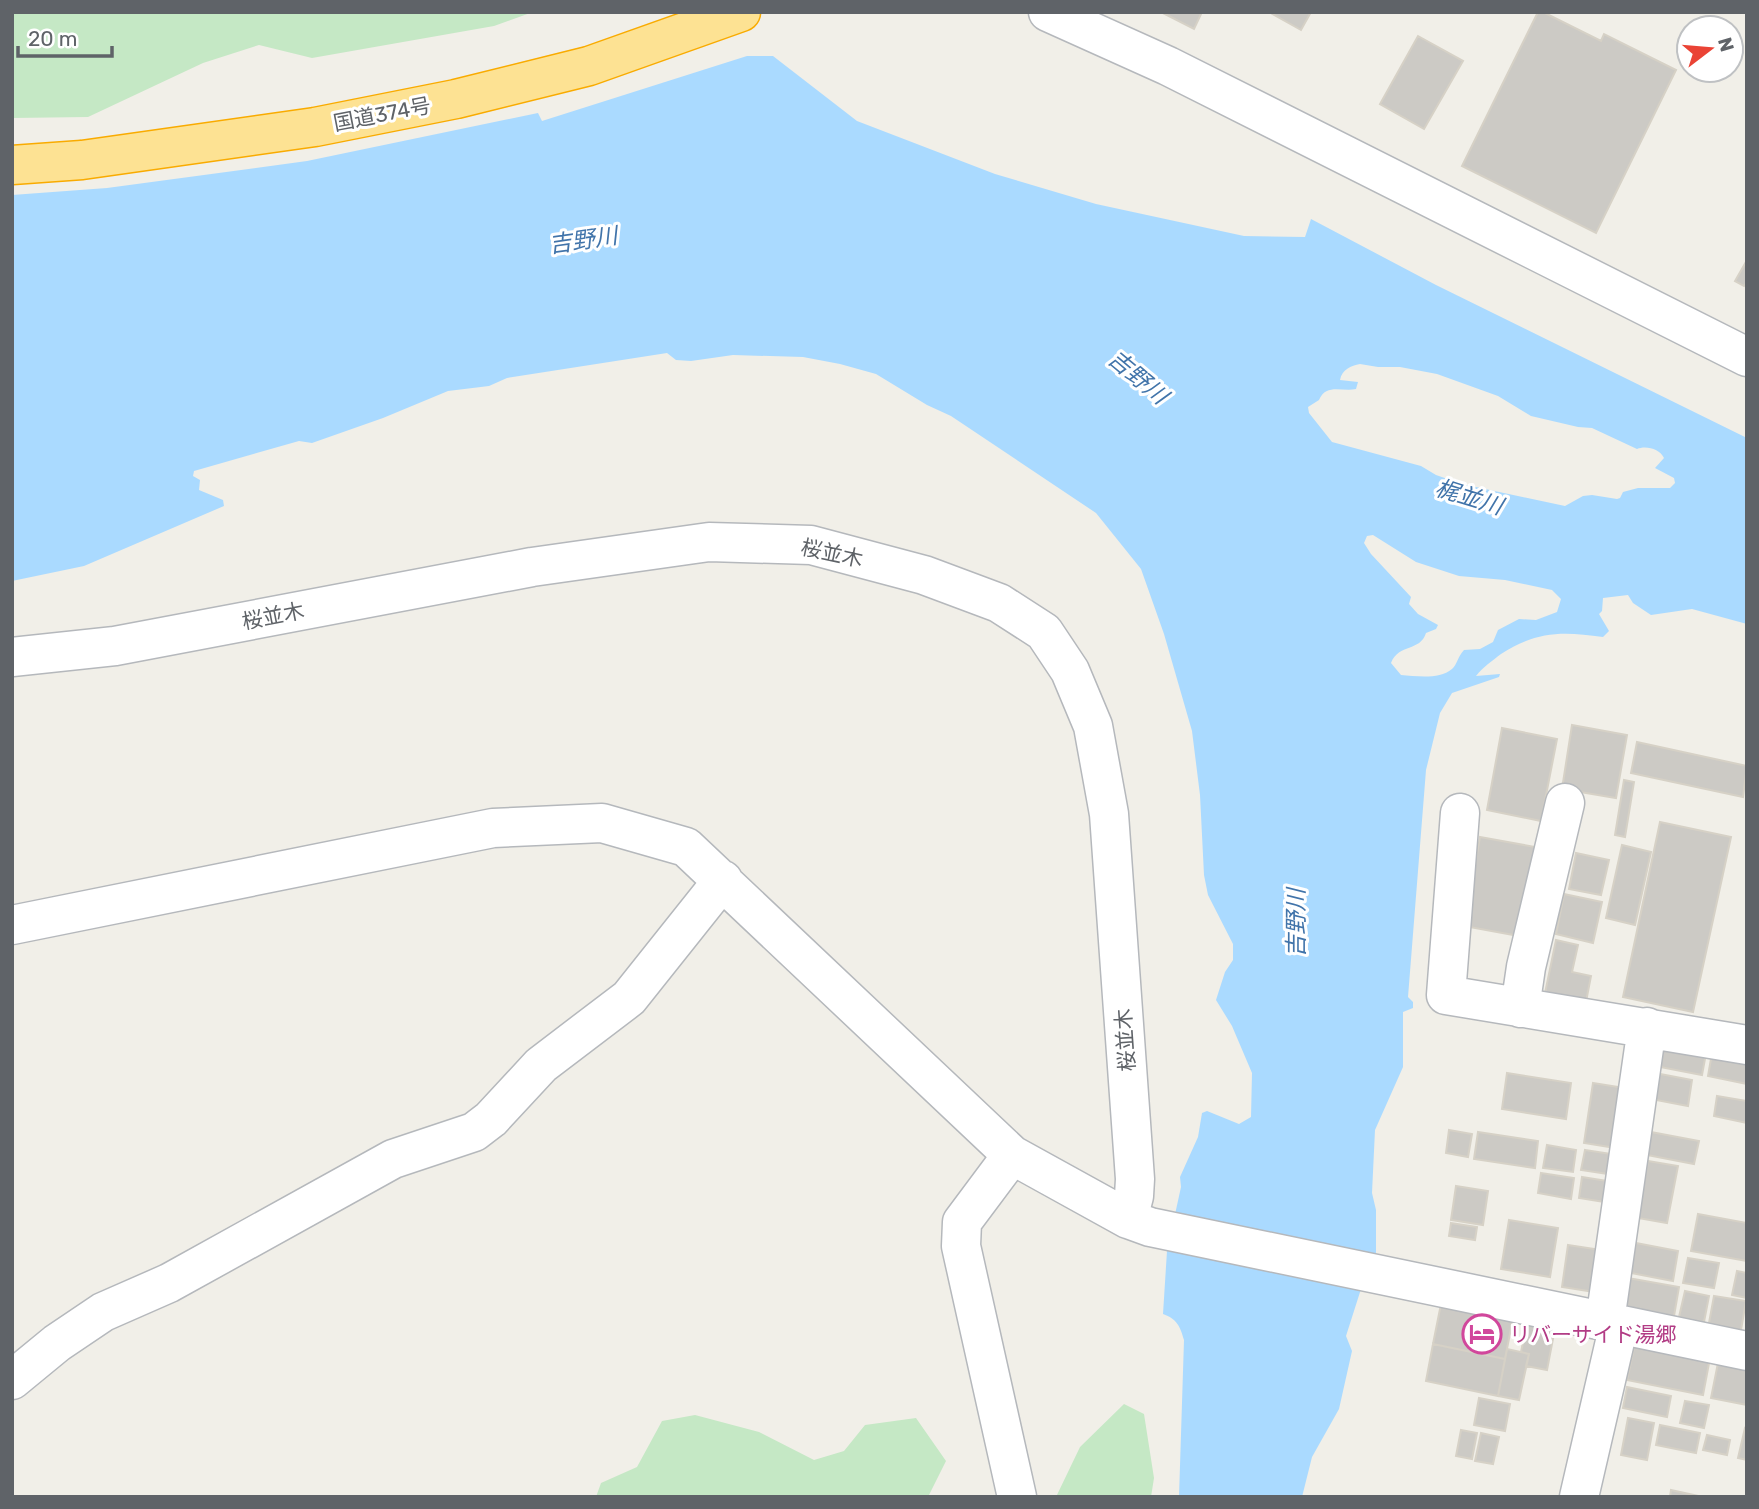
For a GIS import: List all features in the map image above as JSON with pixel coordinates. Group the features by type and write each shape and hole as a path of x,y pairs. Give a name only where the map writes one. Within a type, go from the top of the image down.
{"highway":[{"name":"国道374号","path":"12,165 82,160 315,127 456,99 589,66 741,12"}],"street":[{"path":"1048,12 1168,66 1747,357"},
{"name":"桜並木","path":"12,657 115,646 532,567 709,542 811,545 925,575 999,604 1044,632 1070,671 1093,726 1110,828 1135,1179 1134,1196 1139,1223"},
{"path":"1520,1008 1526,967 1565,803"},
{"path":"1460,813 1446,995 1747,1045"},
{"path":"12,925 493,828 602,822 687,847 1012,1155 1139,1223 1747,1351"},
{"path":"12,1380 57,1343 103,1312 169,1283 393,1159 474,1132 491,1118 541,1065 629,998 723,880"},
{"path":"1580,1497 1612,1323 1647,1027"},
{"path":"1012,1155 962,1222 961,1247 1017,1497"}],"green space":[{"path":"12,12 533,12 494,26 312,58 259,45 203,63 88,117 12,118"},
{"path":"1124,1404 1144,1414 1154,1478 1151,1497 1056,1497 1080,1447"},
{"path":"695,1415 759,1432 814,1460 844,1451 865,1425 916,1418 946,1461 928,1497 596,1497 601,1483 637,1467 662,1421"}],"water":[{"path":"747,56 773,56 857,121 995,174 1096,204 1244,236 1305,237 1311,219 1436,285 1747,438 1747,624 1692,609 1651,615 1633,603 1628,595 1603,598 1602,611 1599,614 1609,631 1603,637 1550,635 1514,646 1476,676 1500,674 1499,677 1452,693 1440,713 1426,770 1408,997 1413,1002 1413,1008 1403,1012 1403,1067 1375,1130 1372,1193 1376,1210 1376,1253 1346,1336 1352,1351 1339,1409 1312,1457 1302,1497 1179,1497 1184,1340 1177,1324 1163,1314 1167,1251 1181,1187 1180,1177 1198,1137 1202,1113 1207,1111 1239,1124 1251,1117 1252,1073 1232,1026 1216,1000 1225,972 1233,960 1233,944 1208,895 1204,875 1200,795 1192,731 1164,634 1141,569 1096,513 951,416 927,405 876,374 803,357 733,355 691,361 676,360 667,353 507,378 489,386 448,391 312,443 299,441 194,471 193,476 200,480 199,490 223,500 224,506 84,566 12,581 12,195 107,188 307,161 538,113 542,121","holes":["1360,364 1400,367 1437,374 1498,396 1531,416 1592,428 1637,449 1652,449 1664,458 1655,468 1674,478 1675,483 1670,488 1638,488 1623,492 1617,499 1583,496 1565,506 1462,484 1436,475 1421,466 1332,442 1309,413 1308,407 1330,390 1356,389 1358,382 1340,380 1345,371","1373,535 1416,562 1459,576 1505,580 1552,590 1561,599 1557,612 1536,620 1519,619 1498,630 1493,642 1480,649 1464,650 1454,667 1441,675 1401,675 1391,663 1395,657 1419,643 1426,633 1436,629 1438,625 1418,614 1409,604 1411,597 1371,554 1364,543 1367,536"]}],"building":[{"path":"1161,12 1202,12 1194,29"},
{"path":"1269,12 1311,12 1301,30"},
{"path":"1538,12 1601,41 1604,34 1675,70 1596,233 1462,166"},
{"path":"1418,36 1463,61 1424,129 1380,104"},
{"path":"1747,260 1747,282 1744,286 1735,281"},
{"path":"1572,725 1627,735 1616,798 1562,789"},
{"path":"1502,728 1557,739 1541,821 1487,810"},
{"path":"1637,742 1747,766 1743,797 1631,773"},
{"path":"1624,780 1634,782 1625,837 1615,835"},
{"path":"1660,822 1731,837 1693,1012 1623,997"},
{"path":"1480,837 1535,847 1519,936 1464,926"},
{"path":"1622,845 1651,852 1635,925 1606,918"},
{"path":"1576,853 1609,860 1601,895 1569,889"},
{"path":"1564,894 1602,902 1593,943 1556,934"},
{"path":"1556,940 1578,945 1572,972 1591,976 1585,1007 1544,998"},
{"path":"1660,1040 1707,1048 1702,1075 1655,1066"},
{"path":"1712,1053 1747,1059 1747,1084 1708,1076"},
{"path":"1507,1073 1571,1083 1566,1119 1502,1109"},
{"path":"1655,1073 1692,1080 1688,1106 1651,1099"},
{"path":"1593,1083 1625,1088 1616,1148 1584,1143"},
{"path":"1717,1096 1747,1101 1747,1123 1714,1116"},
{"path":"1449,1130 1472,1134 1468,1157 1446,1153"},
{"path":"1478,1132 1538,1141 1535,1168 1474,1159"},
{"path":"1651,1132 1699,1141 1694,1164 1647,1155"},
{"path":"1547,1145 1576,1150 1573,1172 1543,1168"},
{"path":"1585,1150 1618,1155 1615,1175 1581,1170"},
{"path":"1648,1161 1678,1166 1667,1223 1638,1218"},
{"path":"1541,1173 1574,1178 1571,1199 1538,1193"},
{"path":"1582,1177 1614,1182 1611,1203 1579,1198"},
{"path":"1456,1186 1488,1191 1483,1225 1451,1220"},
{"path":"1698,1214 1747,1223 1747,1261 1691,1251"},
{"path":"1509,1220 1558,1228 1550,1277 1501,1269"},
{"path":"1451,1223 1477,1227 1475,1240 1449,1236"},
{"path":"1636,1243 1678,1251 1673,1281 1631,1273"},
{"path":"1568,1245 1608,1251 1601,1293 1562,1287"},
{"path":"1688,1258 1719,1263 1714,1288 1683,1283"},
{"path":"1737,1271 1747,1273 1747,1298 1732,1295"},
{"path":"1628,1278 1679,1287 1674,1316 1623,1306"},
{"path":"1685,1291 1709,1296 1704,1322 1679,1317"},
{"path":"1714,1296 1746,1301 1741,1330 1709,1323"},
{"path":"1442,1299 1514,1313 1505,1359 1433,1344"},
{"path":"1528,1318 1556,1323 1547,1370 1526,1366 1529,1354 1521,1352"},
{"path":"1635,1343 1710,1358 1703,1395 1627,1380"},
{"path":"1433,1344 1505,1359 1498,1396 1426,1381"},
{"path":"1507,1349 1529,1354 1519,1400 1498,1396"},
{"path":"1718,1363 1747,1369 1747,1405 1711,1398"},
{"path":"1627,1387 1671,1396 1667,1417 1623,1408"},
{"path":"1479,1398 1510,1404 1505,1431 1474,1425"},
{"path":"1685,1401 1709,1405 1704,1428 1680,1423"},
{"path":"1628,1418 1654,1423 1647,1460 1621,1455"},
{"path":"1660,1425 1700,1433 1696,1453 1656,1445"},
{"path":"1745,1428 1747,1429 1747,1460 1738,1458"},
{"path":"1461,1430 1477,1433 1472,1459 1456,1456"},
{"path":"1481,1433 1499,1437 1493,1464 1475,1461"},
{"path":"1707,1435 1730,1440 1727,1455 1703,1450"},
{"path":"1671,1490 1703,1497 1670,1497"}],"place":[{"name":"リバーサイド湯郷","path":"1482,1334"}],"water label":[{"name":"吉野川","path":"583,240"},
{"name":"吉野川","path":"1138,377"},
{"name":"梶並川","path":"1469,497"},
{"name":"吉野川","path":"1296,923"}]}
